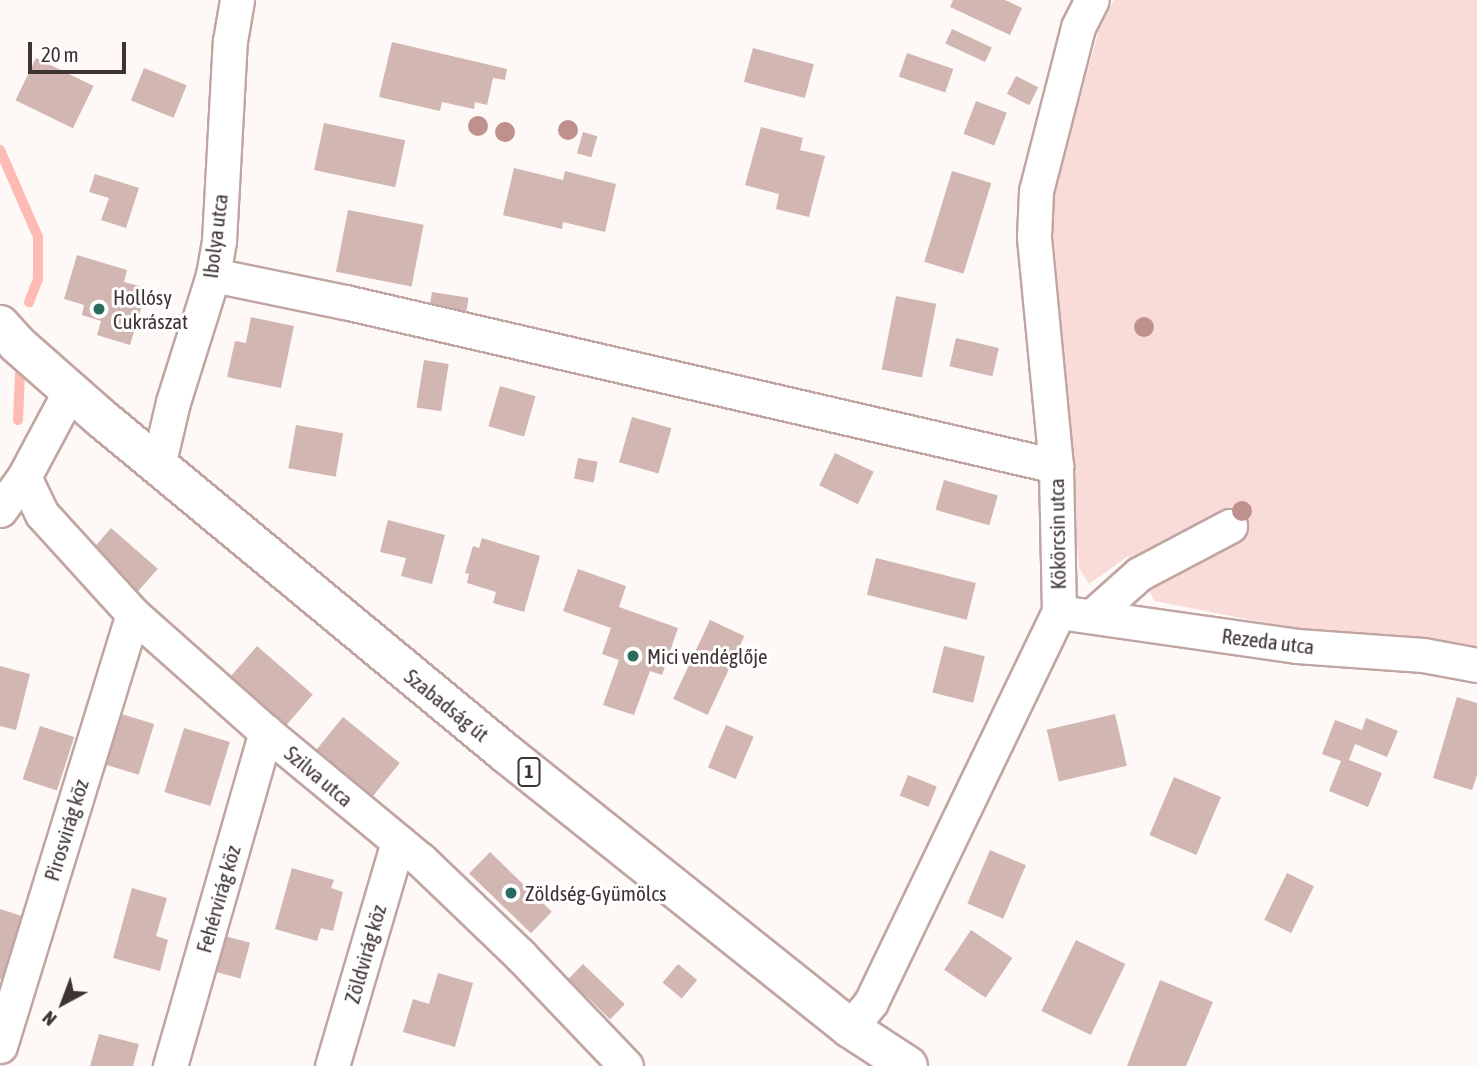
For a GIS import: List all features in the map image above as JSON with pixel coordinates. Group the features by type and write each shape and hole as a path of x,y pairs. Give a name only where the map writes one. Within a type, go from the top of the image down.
{"main road":[{"name":"Szabadság út","path":"0,325 70,391 158,466 602,832 850,1028 908,1066"}],"street":[{"name":"Ibolya utca","path":"158,466 173,402 213,275 219,241 230,41 237,0"},
{"name":"Kökörcsin utca","path":"850,1028 876,992 1059,612 1056,466 1034,237 1036,191 1079,27 1092,0"},
{"path":"213,275 358,305 1056,466"},
{"path":"0,510 24,477 70,391"},
{"name":"Szilva utca","path":"24,477 41,514 133,614 266,732 398,842 520,955 626,1066"},
{"path":"1092,616 1139,575 1230,526"},
{"name":"Rezeda utca","path":"1059,612 1297,646 1423,655 1477,665"},
{"name":"Pirosvirág köz","path":"0,1046 133,614"},
{"name":"Fehérvirág köz","path":"170,1066 266,732"},
{"name":"Zöldvirág köz","path":"332,1066 398,842"}],"shaded area":[{"path":"1114,0 1477,0 1477,655 1425,642 1292,628 1155,601 1128,556 1089,584 1079,568 1053,229 1055,187 1099,30"}],"building":[{"path":"953,0 1005,0 1022,8 1010,35 950,7"},
{"path":"952,29 992,48 985,62 945,44"},
{"path":"392,42 507,69 505,80 493,78 487,105 475,102 474,109 442,102 440,111 379,97"},
{"path":"753,48 814,64 805,98 744,82"},
{"path":"907,53 953,69 945,93 899,77"},
{"path":"36,58 94,86 73,128 15,100"},
{"path":"144,68 187,85 174,118 131,100"},
{"path":"1016,76 1038,87 1029,105 1007,94"},
{"path":"976,101 1007,113 994,146 963,134"},
{"path":"324,123 405,140 395,187 314,170"},
{"path":"761,127 803,138 800,150 825,156 809,217 776,209 779,194 745,185"},
{"path":"583,132 597,136 591,157 577,153"},
{"path":"514,168 563,180 565,171 616,184 605,232 563,222 562,229 503,215"},
{"path":"952,171 991,183 963,274 924,262"},
{"path":"95,174 139,188 126,228 101,220 109,198 89,192"},
{"path":"348,210 424,225 412,287 336,272"},
{"path":"77,255 127,270 124,282 147,288 130,345 97,335 101,321 82,315 84,305 64,299"},
{"path":"432,292 469,298 465,320 429,314"},
{"path":"896,296 936,304 922,377 882,370"},
{"path":"251,317 294,326 281,388 227,377 235,341 246,343"},
{"path":"956,338 999,348 992,376 949,366"},
{"path":"424,360 449,364 441,411 416,407"},
{"path":"500,386 536,396 524,437 488,426"},
{"path":"632,417 671,428 658,473 619,462"},
{"path":"296,425 343,433 336,477 288,468"},
{"path":"835,453 874,472 858,504 819,485"},
{"path":"578,458 598,462 594,482 574,479"},
{"path":"944,480 998,495 989,525 935,510"},
{"path":"388,520 445,535 432,584 401,576 406,558 380,552"},
{"path":"111,528 158,569 135,594 89,554"},
{"path":"482,538 540,556 524,612 493,603 496,592 467,583 469,574 465,573 473,546 479,548"},
{"path":"876,558 976,583 967,620 867,595"},
{"path":"578,569 626,586 619,607 678,628 662,675 650,671 634,715 603,705 619,660 602,654 611,628 563,611"},
{"path":"710,620 744,636 708,715 673,699"},
{"path":"257,646 313,695 283,729 227,680"},
{"path":"944,646 985,656 973,703 932,693"},
{"path":"0,666 30,674 16,730 0,726"},
{"path":"1457,697 1477,703 1477,775 1472,790 1433,778"},
{"path":"115,712 154,724 139,775 100,763"},
{"path":"1115,714 1127,766 1059,781 1047,730"},
{"path":"343,717 400,763 370,799 313,754"},
{"path":"1366,718 1398,731 1387,757 1355,744 1349,760 1382,773 1368,807 1329,791 1341,761 1322,754 1335,720 1362,730"},
{"path":"726,725 754,737 736,779 708,767"},
{"path":"40,726 74,737 57,790 23,779"},
{"path":"184,728 230,742 210,806 164,792"},
{"path":"908,775 937,787 929,807 900,795"},
{"path":"1174,777 1221,797 1196,855 1149,835"},
{"path":"990,850 1026,865 1003,919 967,903"},
{"name":"Zöldség-Gyümölcs","path":"490,852 552,912 531,933 469,874"},
{"path":"292,868 334,880 331,888 343,892 333,931 321,928 317,941 275,929"},
{"path":"1287,873 1314,886 1291,933 1264,920"},
{"path":"132,888 167,898 156,936 168,940 160,971 113,958"},
{"path":"0,909 31,919 10,982 0,979"},
{"path":"971,930 1012,958 986,998 944,970"},
{"path":"221,935 250,943 240,979 211,971"},
{"path":"1076,940 1125,964 1091,1035 1041,1011"},
{"path":"583,964 625,1004 610,1019 568,979"},
{"path":"678,964 697,980 682,998 663,982"},
{"path":"438,973 473,983 455,1047 403,1032 413,999 429,1004"},
{"path":"1160,980 1213,1002 1186,1066 1127,1066"},
{"path":"99,1034 139,1044 133,1066 90,1066"}],"waterway":[{"path":"0,150 38,237 38,279 29,302"},
{"path":"18,420 20,375"}],"place":[{"name":"Hollósy Cukrászat","path":"99,309"},
{"name":"Mici vendéglője","path":"633,656"},
{"name":"Zöldség-Gyümölcs","path":"511,893"}]}
